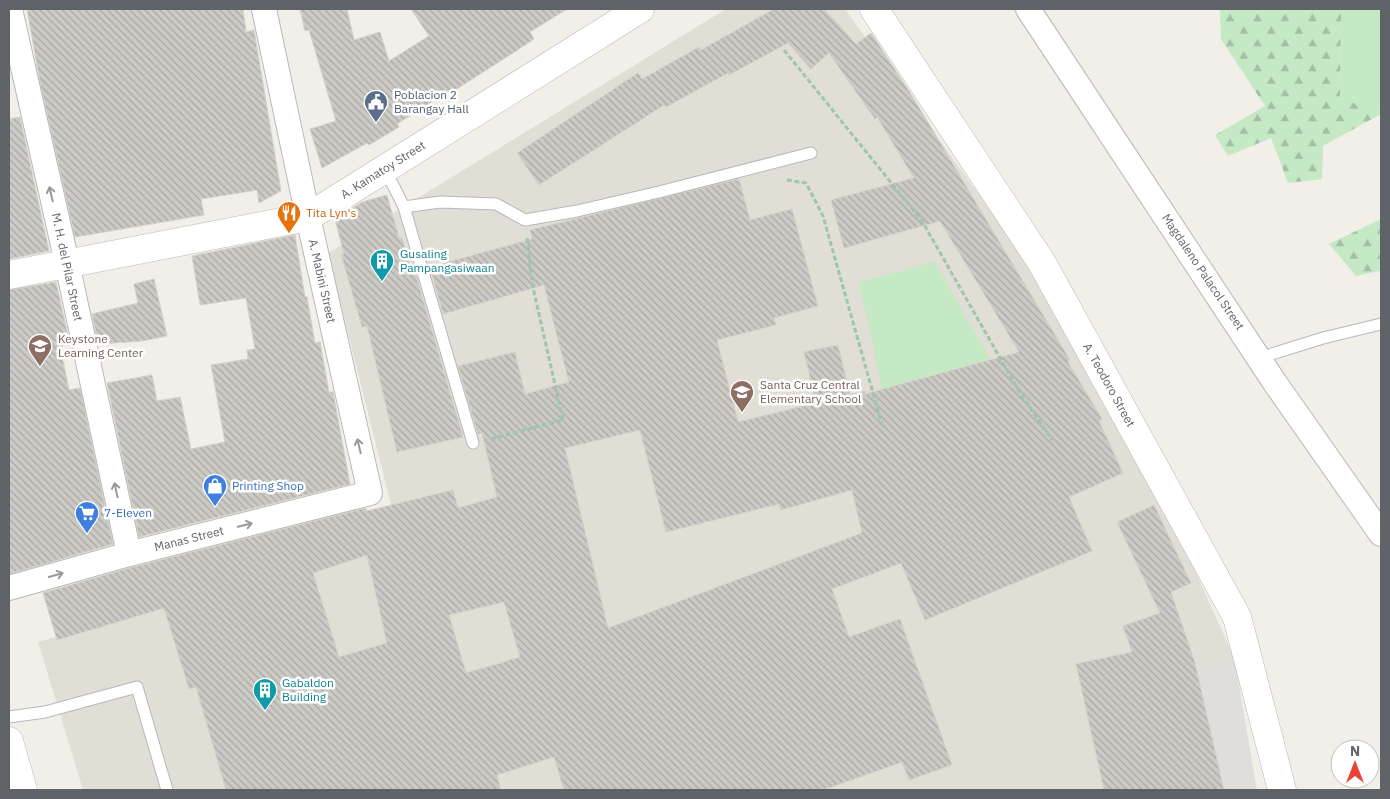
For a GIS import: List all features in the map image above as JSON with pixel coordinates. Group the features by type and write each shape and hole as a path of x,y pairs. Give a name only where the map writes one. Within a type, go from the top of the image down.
{"street":[{"name":"M. H. del Pilar Street","path":"10,9 67,263 129,554"},
{"name":"A. Mabini Street","path":"264,9 308,217 370,493"},
{"name":"A. Kamatoy Street","path":"9,274 308,217 640,9"},
{"name":"A. Teodoro Street","path":"874,9 1042,263 1237,618 1282,790"},
{"name":"Magdaleno Palacol Street","path":"1028,9 1259,358 1381,534"},
{"name":"Manas Street","path":"9,588 129,554 370,493"},
{"path":"9,741 23,790"}],"lane":[{"path":"404,207 440,202 496,204 525,220 659,192 811,153"},
{"path":"380,172 392,183 404,207 473,443"},
{"path":"1259,358 1323,338 1381,324"},
{"path":"9,717 45,712 137,687 167,790"}],"path":[{"path":"784,50 922,221 1020,393 1052,440"},
{"path":"778,179 806,183 823,216 882,425"},
{"path":"473,443 563,420 532,283 525,220"}],"shaded area":[{"path":"726,9 845,9 1005,231 1079,351 1152,476 1234,657 1201,666 1194,649 1134,674 1158,790 83,790 38,642 385,545 398,533 328,253"},
{"path":"1194,649 1234,657 1257,790 1158,790 1134,674"}],"green space":[{"path":"1220,9 1341,9 1340,99 1381,111 1381,114 1323,146 1322,179 1288,183 1271,138 1228,156 1215,135 1265,106 1221,39"},
{"path":"1341,9 1381,9 1381,111 1340,100"},
{"path":"1381,219 1381,275 1379,271 1356,276 1329,244"},
{"path":"935,262 1007,389 887,412 859,282"}],"building":[{"path":"27,9 243,9 246,32 254,30 281,191 259,203 257,190 201,199 204,215 75,237 40,82"},
{"path":"300,9 347,9 354,40 380,32 389,61 429,36 411,9 567,9 530,32 534,39 449,94 447,92 397,124 399,127 369,145 367,143 322,168 310,129 336,121 309,30 305,31"},
{"path":"774,9 824,9 856,44 871,33 911,94 1070,360 1068,362 1102,419 1099,421 1123,473 1069,497 1092,551 925,620 901,563 832,589 849,637 900,619 952,765 909,780 902,762 823,790 564,790 554,757 497,775 501,790 226,790 196,687 189,689 164,608 57,640 43,593 133,567 366,508 367,511 453,490 458,508 497,497 482,433 478,434 458,366 515,352 525,394 569,382 544,285 443,314 430,267 532,239 530,230 739,179 750,220 792,209 818,306 774,318 776,325 717,340 738,422 816,403 804,352 838,345 850,395 865,391 865,394 1019,352 940,221 844,248 831,200 914,178 877,117 875,119 829,53 811,69 788,43 666,107 664,105 539,185 517,153 638,73 642,79 699,47 701,50","holes":["640,430 666,532 779,504 781,510 852,490 862,533 608,628 565,448","367,555 387,643 339,657 313,573","504,602 520,657 466,673 449,615"]},
{"path":"20,117 49,251 9,259 9,119"},
{"path":"387,195 399,238 402,238 412,272 415,272 463,437 397,452 367,326 362,327 341,254 344,254 335,219 362,202"},
{"path":"295,235 315,343 320,342 329,392 333,392 350,484 139,537 107,383 152,375 157,401 180,397 191,449 225,442 211,365 248,359 247,350 255,349 246,298 200,305 192,256"},
{"path":"154,279 167,336 142,341 98,344 92,314 138,303 134,284"},
{"path":"56,282 70,345 60,346 69,390 80,388 113,544 9,574 9,290"},
{"path":"1154,505 1191,583 1171,592 1195,663 1224,790 1104,790 1076,664 1132,652 1123,626 1160,613 1117,522"}],"place":[{"name":"Poblacion 2 Barangay Hall","path":"376,123"},
{"name":"Tita Lyn's","path":"289,234"},
{"name":"Gusaling Pampangasiwaan","path":"382,282"},
{"name":"Keystone Learning Center","path":"40,367"},
{"name":"Santa Cruz Central Elementary School","path":"742,413"},
{"name":"Printing Shop","path":"215,507"},
{"name":"7-Eleven","path":"87,534"},
{"name":"Gabaldon Building","path":"265,711"}]}
